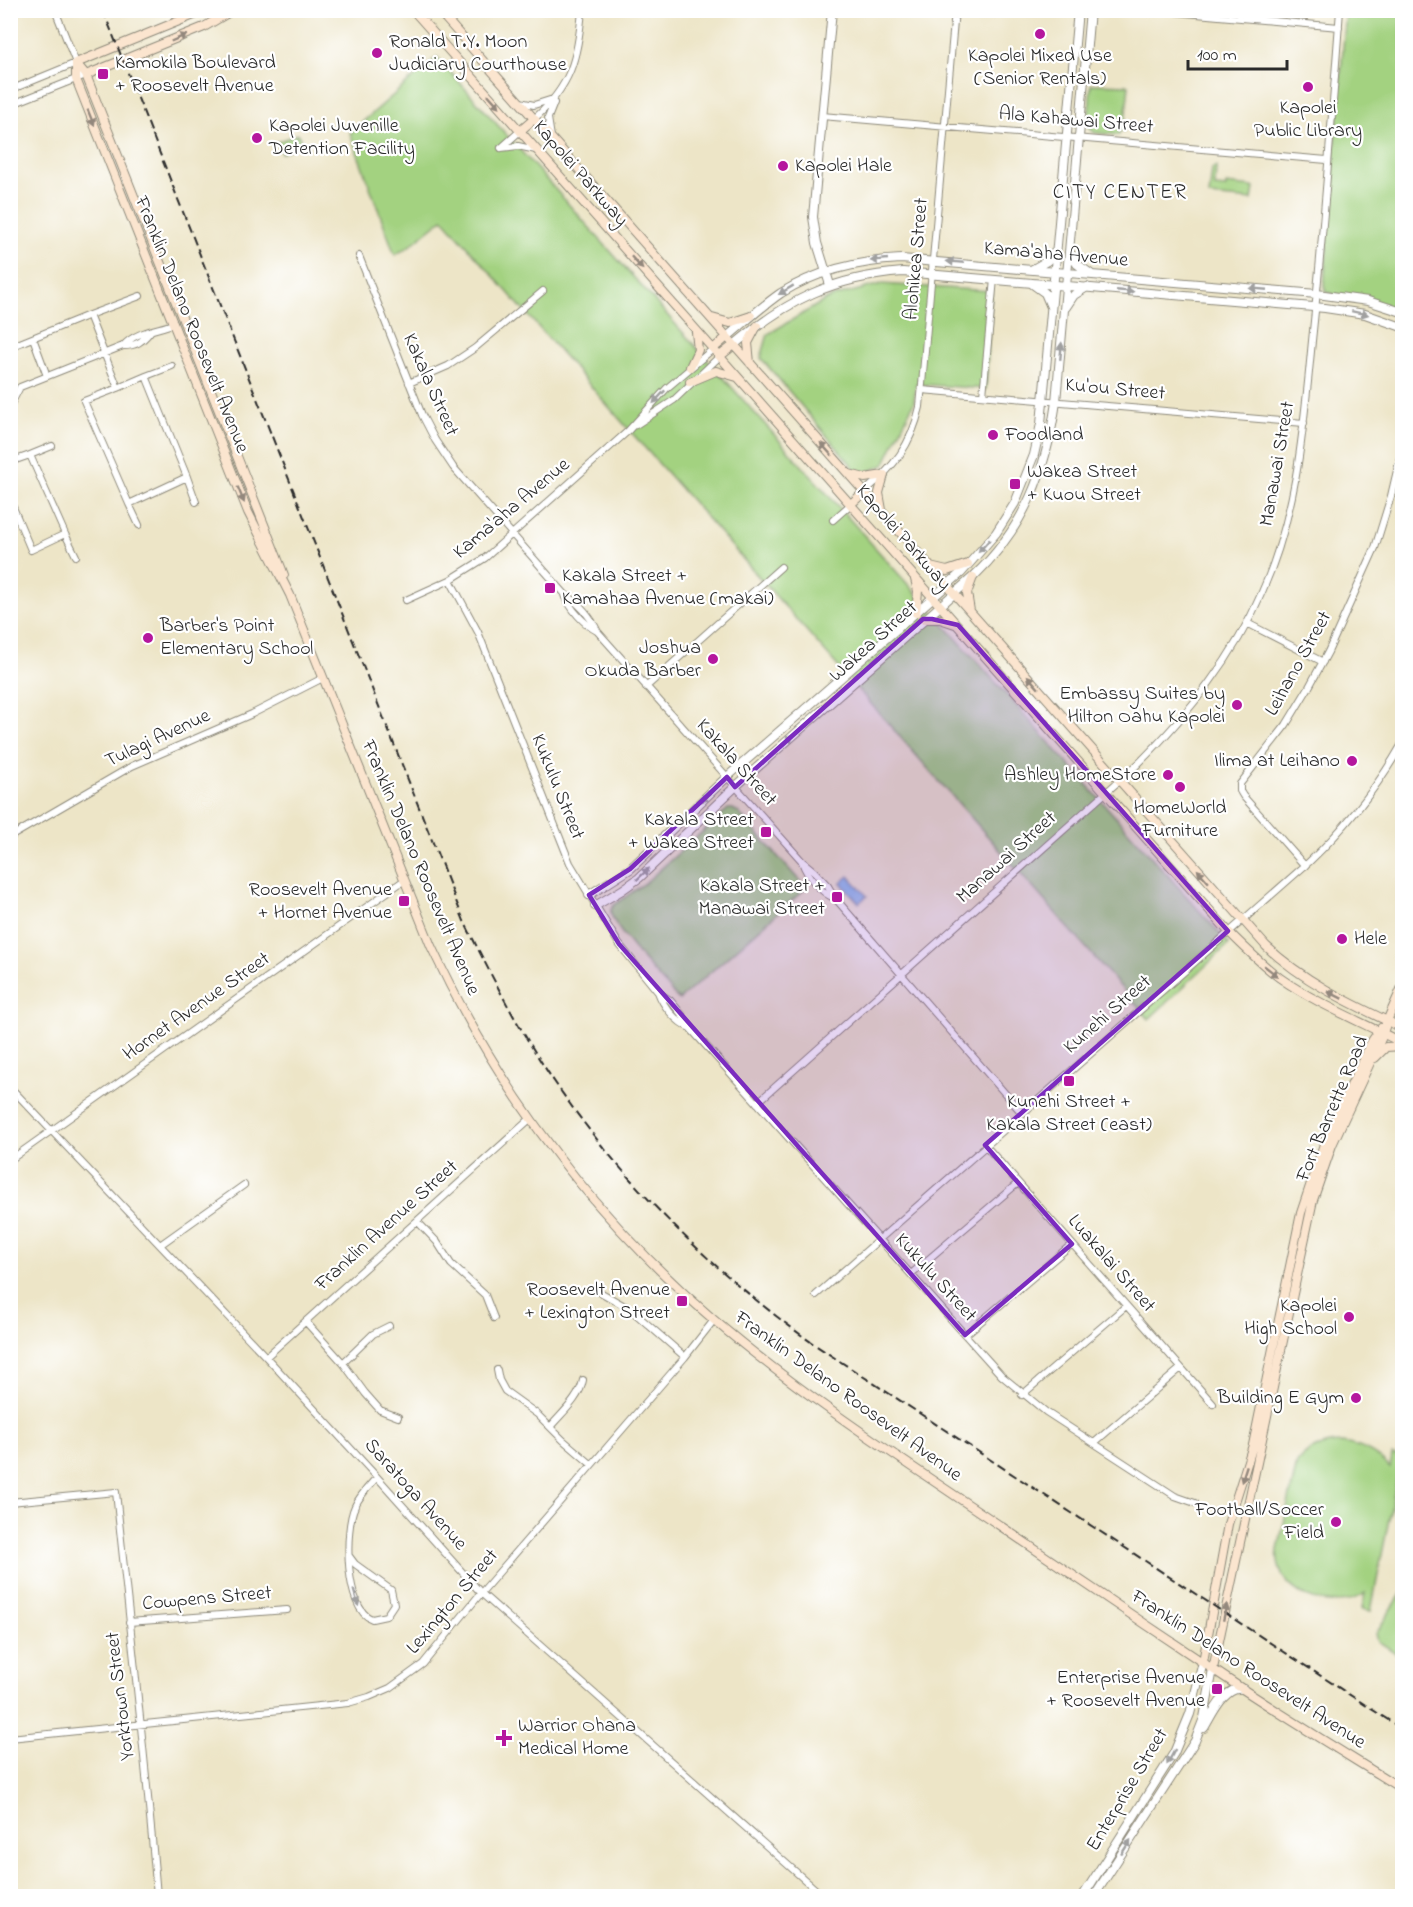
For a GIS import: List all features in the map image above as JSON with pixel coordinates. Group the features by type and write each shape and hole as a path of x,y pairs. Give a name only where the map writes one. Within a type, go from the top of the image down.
{"main road":[{"path":"76,63 206,10"},
{"path":"86,75 196,30 233,10"},
{"name":"Kapolei Parkway","path":"414,10 1228,931 1257,960 1280,978 1310,997 1402,1044"},
{"name":"Kapolei Parkway","path":"438,10 1277,957 1315,985 1402,1028"},
{"name":"Franklin Delano Roosevelt Avenue","path":"76,63 86,75 284,573 290,596"},
{"name":"Franklin Delano Roosevelt Avenue","path":"76,63 76,79 251,519 290,596 430,946 490,1059 530,1119 571,1173 616,1225 667,1277 714,1320 777,1370 861,1432 1213,1669 1402,1789"},
{"path":"520,131 534,119"},
{"path":"708,316 718,321 730,322 751,316"},
{"path":"750,363 748,343 758,326"},
{"path":"690,367 698,350 695,328"},
{"path":"713,349 727,337"},
{"path":"720,356 734,345"},
{"path":"690,382 716,371 728,373 740,379"},
{"path":"848,474 865,478 884,475 879,493 883,514"},
{"path":"851,504 864,492"},
{"path":"930,567 947,571 968,564"},
{"path":"914,576 918,591 918,617 940,619 958,625"},
{"path":"970,612 967,593 973,577"},
{"path":"1401,990 1402,1012"},
{"name":"Fort Barrette Road","path":"1203,1662 1228,1524 1253,1445 1305,1198 1325,1141 1401,990"},
{"name":"Fort Barrette Road","path":"1213,1669 1306,1223 1328,1155 1381,1032"},
{"path":"1365,1073 1383,1049 1402,1044"},
{"path":"1187,1651 1196,1649 1208,1638"}],"street":[{"name":"Franklin Delano Roosevelt Avenue","path":"55,10 76,63"},
{"path":"552,140 548,118 556,97 575,62 580,39 582,10"},
{"path":"830,285 817,243 813,217 832,10"},
{"name":"Alohikea Street","path":"864,492 899,458 910,440 917,419 922,390 955,10"},
{"name":"Wakea Street","path":"595,906 633,883 735,787 853,683 996,533 1020,492 1034,455 1043,400 1078,10"},
{"name":"Wakea Street","path":"589,895 630,869 727,777 844,673 918,617 940,605 973,577 1004,542 1035,490 1050,442 1056,402 1090,10"},
{"path":"1152,10 1339,27"},
{"name":"Manawai Street","path":"757,1103 902,976 1119,781 1171,731 1195,703 1222,665 1247,623 1270,573 1285,529 1296,484 1317,294 1340,10"},
{"path":"10,90 76,63"},
{"path":"10,105 86,75"},
{"path":"519,102 534,105 556,97"},
{"path":"534,119 556,97"},
{"name":"Ala Kahawai Street","path":"822,116 1327,159"},
{"path":"520,131 501,148 518,146 538,151"},
{"path":"1033,269 1047,261 1057,249"},
{"path":"1070,251 1077,264 1092,274"},
{"name":"Kakala Street","path":"359,256 427,425 443,453 565,594 579,616 598,632 802,861 809,875 823,891 835,898 1022,1113"},
{"name":"Kama'aha Avenue","path":"727,337 751,316 793,286 825,272 874,261 915,259 1317,294 1368,301 1402,312"},
{"name":"Kama'aha Avenue","path":"734,345 787,305 830,285 873,275 903,273 1315,307 1365,314 1402,327"},
{"path":"983,395 994,279"},
{"path":"1029,282 1045,293 1052,310"},
{"path":"1065,309 1074,295 1087,287"},
{"path":"410,383 448,366 476,348 543,291"},
{"path":"10,347 140,296"},
{"path":"89,315 118,388"},
{"path":"11,403 20,387 123,346 132,346 142,341 150,332 173,324"},
{"path":"33,338 47,376"},
{"name":"Kama'aha Avenue","path":"406,600 450,580 485,558 630,429 690,367 713,349"},
{"name":"Kama'aha Avenue","path":"630,429 663,408 720,356"},
{"path":"139,525 84,400 172,366"},
{"path":"147,376 196,502"},
{"name":"Ku'ou Street","path":"922,390 1304,423"},
{"path":"10,462 52,446"},
{"name":"Leihano Street","path":"1305,866 1243,796 1240,788 1242,781 1292,716 1323,662 1375,548 1402,449"},
{"path":"30,455 76,556"},
{"path":"129,504 187,477"},
{"path":"10,500 31,550 65,534"},
{"path":"833,520 851,504"},
{"path":"646,687 781,567"},
{"name":"Kukulu Street","path":"450,580 478,632 570,863 618,944 658,992 670,1000 690,1028 1002,1376 1022,1395 1094,1443 1175,1496 1195,1503"},
{"path":"1247,623 1323,662"},
{"name":"Tulagi Avenue","path":"10,837 132,765 252,714 323,678"},
{"name":"Kunehi Street","path":"816,1295 1228,931 1305,866 1352,818 1378,783 1402,744"},
{"name":"Hornet Avenue Street","path":"10,1160 403,881"},
{"name":"Saratoga Avenue","path":"10,1087 266,1357 481,1593 823,1896"},
{"name":"Franklin Avenue Street","path":"266,1357 530,1119"},
{"name":"Luakalai Street","path":"986,1145 1213,1404"},
{"path":"911,1274 1018,1183"},
{"path":"159,1245 244,1185"},
{"path":"417,1221 436,1242 451,1264 485,1295 494,1318"},
{"path":"965,1335 1072,1244"},
{"path":"600,1292 630,1309 685,1357"},
{"path":"1022,1395 1126,1306"},
{"name":"Lexington Street","path":"10,1738 348,1702 369,1697 399,1682 423,1664 714,1320"},
{"path":"306,1322 343,1363 380,1410 398,1417"},
{"path":"343,1363 373,1334 389,1326"},
{"path":"1094,1443 1181,1368"},
{"path":"497,1370 505,1391 537,1413 562,1440 591,1464"},
{"path":"551,1426 582,1388 583,1380"},
{"path":"349,1556 355,1564 391,1590 394,1604 386,1616 372,1619 360,1611 351,1582 349,1556 349,1529 355,1506 377,1477"},
{"name":"Yorktown Street","path":"10,1502 116,1492 142,1724 157,1896"},
{"name":"Cowpens Street","path":"129,1622 287,1610"},
{"name":"Enterprise Street","path":"1083,1896 1174,1753 1190,1714 1203,1662"},
{"name":"Enterprise Street","path":"1094,1896 1192,1746 1204,1718 1213,1669"},
{"path":"1192,1746 1225,1696 1234,1689 1243,1689"}],"highlighted area":[{"path":"923,619 958,625 1228,931 985,1145 1072,1244 965,1335 619,944 589,895 630,869 727,777 735,787"}],"green space":[{"path":"1346,11 1402,11 1402,311 1326,292 1324,286"},
{"path":"437,57 1229,944 1149,1019 443,219 395,255 350,133"},
{"path":"1091,84 1129,85 1124,131 1120,130 1119,135 1095,133 1088,127"},
{"path":"298,134 302,144 281,153 277,142"},
{"path":"1216,167 1215,187 1226,188 1226,184 1252,187 1254,188 1252,200 1209,196 1212,169"},
{"path":"881,284 991,291 986,389 916,384 914,402 884,465 860,475 761,358 768,334 829,298"},
{"path":"728,809 738,812 806,888 679,1000 630,944 614,921 611,910 614,905 645,883"},
{"path":"1341,1443 1368,1451 1390,1468 1392,1455 1401,1457 1371,1611 1362,1609 1365,1593 1352,1600 1337,1602 1307,1597 1294,1589 1285,1579 1279,1565 1278,1550 1297,1463 1316,1448"},
{"path":"1402,1593 1402,1657 1378,1641 1376,1633"}],"water":[{"path":"849,876 867,896 859,903 841,883"}],"railway":[{"path":"103,10 464,921 524,1034 584,1123 653,1205 691,1243 772,1313 815,1345 1402,1729"}],"place":[{"name":"Kapolei Mixed Use (Senior Rentals)","path":"1040,34"},
{"name":"Ronald T.Y. Moon Judiciary Courthouse","path":"377,53"},
{"name":"Kamokila Boulevard + Roosevelt Avenue","path":"103,74"},
{"name":"Kapolei Public Library","path":"1308,87"},
{"name":"Kapolei Juvenille Detention Facility","path":"257,138"},
{"name":"Kapolei Hale","path":"783,166"},
{"name":"Foodland","path":"993,435"},
{"name":"Wakea Street + Kuou Street","path":"1015,484"},
{"name":"Kakala Street + Kamahaa Avenue (makai)","path":"550,588"},
{"name":"Barber's Point Elementary School","path":"148,638"},
{"name":"Joshua Okuda Barber","path":"713,659"},
{"name":"Embassy Suites by Hilton Oahu Kapolei","path":"1237,705"},
{"name":"Ilima at Leihano","path":"1352,761"},
{"name":"Ashley HomeStore","path":"1168,775"},
{"name":"HomeWorld Furniture","path":"1180,787"},
{"name":"Kakala Street + Wakea Street","path":"766,832"},
{"name":"Kakala Street + Manawai Street","path":"837,897"},
{"name":"Roosevelt Avenue + Hornet Avenue","path":"404,901"},
{"name":"Hele","path":"1342,939"},
{"name":"Kunehi Street + Kakala Street (east)","path":"1069,1081"},
{"name":"Roosevelt Avenue + Lexington Street","path":"682,1301"},
{"name":"Kapolei High School","path":"1349,1317"},
{"name":"Building E Gym","path":"1356,1398"},
{"name":"Football/Soccer Field","path":"1336,1522"},
{"name":"Enterprise Avenue + Roosevelt Avenue","path":"1217,1689"},
{"name":"Warrior Ohana Medical Home","path":"504,1738"}],"district":[{"name":"CITY CENTER","path":"1120,193"}]}
